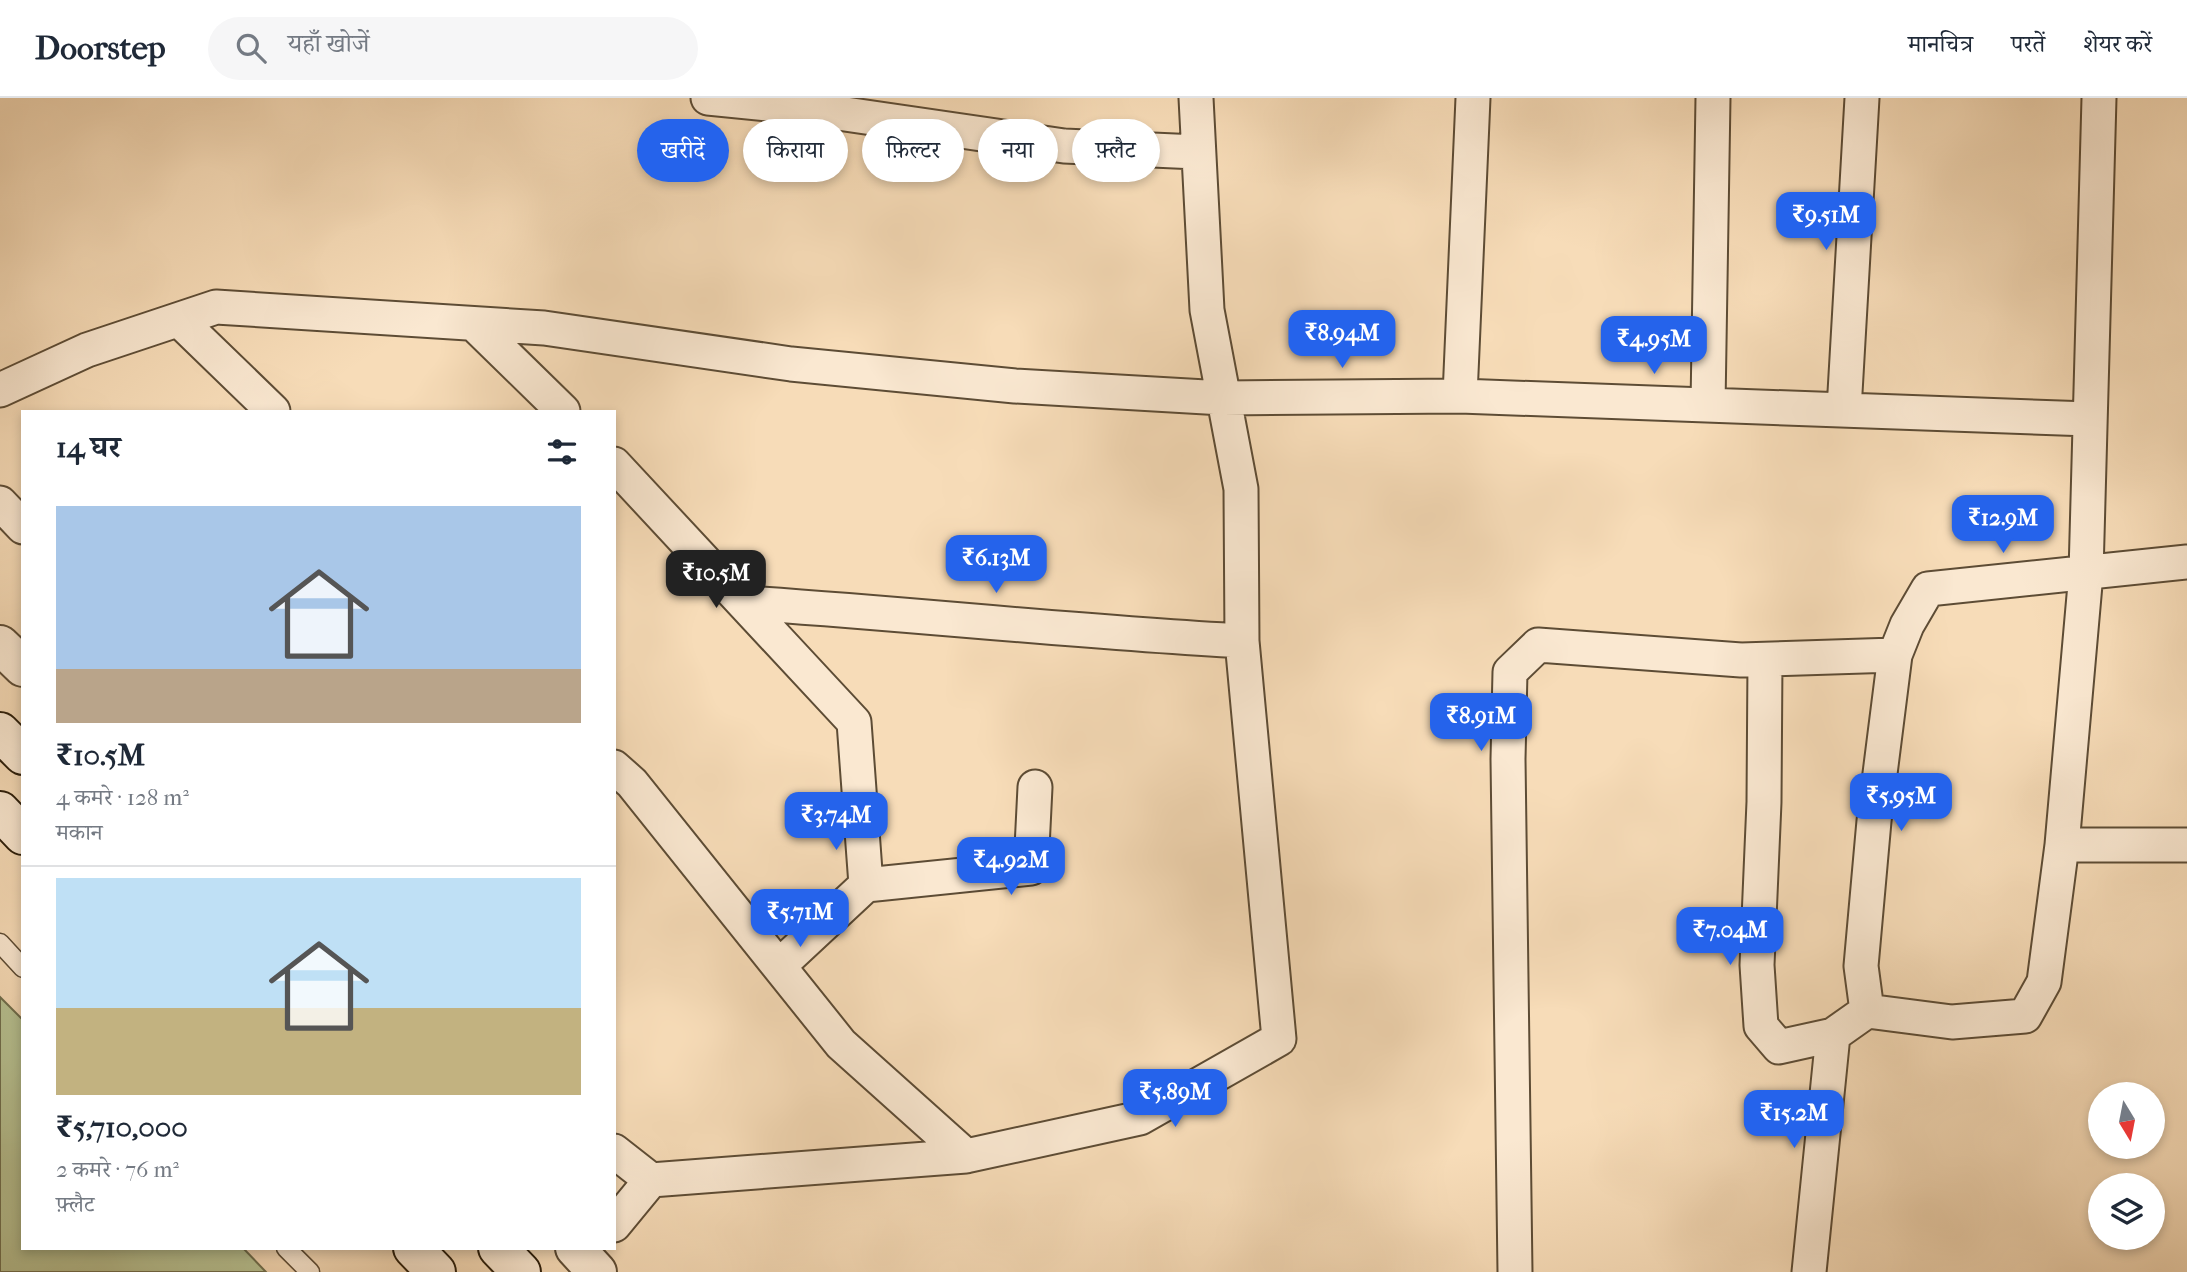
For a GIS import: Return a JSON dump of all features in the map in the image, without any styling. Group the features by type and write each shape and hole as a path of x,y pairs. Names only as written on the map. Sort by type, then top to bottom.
{"main road":[{"path":"0,645 21,665"},
{"path":"0,732 21,753"},
{"path":"0,811 21,833"},
{"path":"415,1250 436,1272"},
{"path":"500,1250 521,1272"}],"street":[{"path":"708,98 797,107 1064,146 1196,152"},
{"path":"616,1153 652,1180 966,1156 1140,1118 1279,1039 1242,641 1241,489 1207,310 1196,152 1196,98"},
{"path":"1460,396 1473,98"},
{"path":"1708,405 1713,98"},
{"path":"1844,410 1862,98"},
{"path":"1765,660 1764,802 1757,965 1761,1026 1780,1047 1833,1035 1867,1011 1952,1022 2025,1016 2044,982 2062,845 2085,573 2099,98"},
{"path":"0,390 88,350 216,307 544,328 791,364 1015,386 1223,398 1460,396 2089,419"},
{"path":"179,320 272,410"},
{"path":"474,324 561,410"},
{"path":"616,466 854,722 866,886"},
{"path":"0,503 21,525"},
{"path":"1867,1011 1861,966 1874,821 1895,655 1907,625 1928,589 2187,562"},
{"path":"746,603 919,615 1093,633 1242,641"},
{"path":"1515,1272 1508,759 1510,672 1538,645 1765,660 1895,655"},
{"path":"616,769 632,783 841,1044 966,1156"},
{"path":"779,966 866,886 1031,868 1035,787"},
{"path":"2062,845 2187,845"},
{"path":"1809,1272 1833,1035"},
{"path":"616,1223 652,1180"}],"lane":[{"path":"0,943 21,966"},
{"path":"288,1250 310,1272"}],"green space":[{"path":"0,997 21,1018 21,1250 245,1250 266,1272 0,1272"}]}
